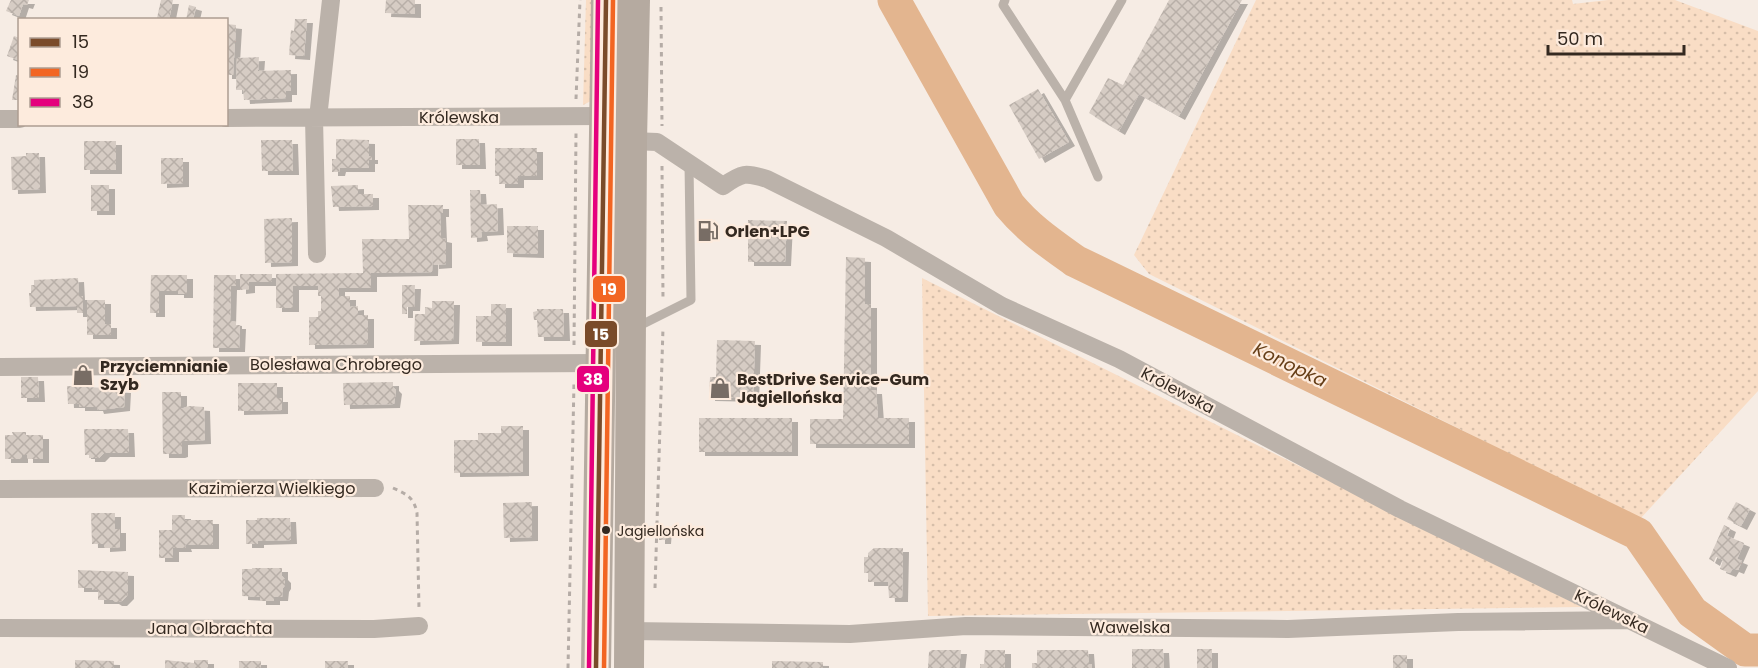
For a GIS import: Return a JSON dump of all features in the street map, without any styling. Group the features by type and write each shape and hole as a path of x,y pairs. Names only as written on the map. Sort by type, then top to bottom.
{"main road":[{"path":"596,668 587,358 604,116 606,0"},
{"path":"629,668 634,0"}],"street":[{"path":"317,254 316,118 331,0"},
{"name":"Królewska","path":"228,118 604,116"},
{"path":"0,119 18,119"},
{"name":"Królewska","path":"632,141 657,142 723,186 740,174 767,178 886,238 1002,306 1119,359 1400,509 1728,668"},
{"name":"Bolesława Chrobrego","path":"0,367 587,358"},
{"name":"Kazimierza Wielkiego","path":"0,489 375,488"},
{"name":"Wawelska","path":"628,631 850,634 966,626 1288,629 1458,622 1632,620"},
{"name":"Jana Olbrachta","path":"0,628 374,629 419,626"}],"lane":[{"path":"1005,0 1003,5 1065,100 1098,177"},
{"path":"1065,100 1122,0"},
{"path":"632,329 691,300 689,163"}],"path":[{"path":"576,108 580,0"},
{"path":"576,124 587,358"},
{"path":"568,668 574,381"},
{"name":"Kazimierza Wielkiego","path":"375,488 393,488 408,494 415,503 419,626"}],"shaded area":[{"path":"586,0 596,0 593,100 583,105"},
{"path":"1256,0 1572,0 1573,4 1608,0 1675,0 1758,31 1758,391 1640,519 1149,274 1134,255"},
{"path":"922,278 1582,607 928,616"}],"building":[{"path":"11,0 29,0 27,5 23,4 19,16 6,11"},
{"path":"161,0 173,0 169,18 157,18"},
{"path":"386,0 415,0 415,14 385,13"},
{"path":"1169,0 1242,0 1179,116 1139,94 1119,131 1089,113 1108,78 1123,85"},
{"path":"189,5 196,7 193,18 186,18"},
{"path":"295,19 307,19 304,56 289,55 291,30 294,31"},
{"path":"228,24 236,25 233,75 228,75"},
{"path":"14,36 18,37 18,60 7,56"},
{"path":"259,57 258,71 291,70 291,91 286,91 286,98 244,100 243,90 236,90 237,58"},
{"path":"16,75 18,75 18,100 12,100"},
{"path":"1038,89 1069,142 1039,159 1009,105"},
{"path":"336,139 369,140 369,156 372,156 372,160 369,160 369,168 340,168 339,172 332,172 332,159 336,159"},
{"path":"456,139 479,139 480,165 456,165"},
{"path":"261,140 292,140 293,171 262,171"},
{"path":"84,141 116,141 116,170 84,170"},
{"path":"495,148 537,148 537,176 518,176 518,184 499,184 499,176 495,176"},
{"path":"26,153 39,153 40,189 12,190 11,157 26,156"},
{"path":"161,158 183,158 183,183 161,184"},
{"path":"91,185 109,185 109,211 91,211"},
{"path":"358,185 358,194 373,194 373,206 333,207 331,186"},
{"path":"470,190 480,190 481,205 497,204 498,231 481,232 482,237 471,238"},
{"path":"408,205 443,205 443,213 440,213 441,238 446,239 446,264 433,265 433,239 432,272 371,273 371,288 339,288 339,296 350,296 350,307 358,306 358,315 368,315 368,344 309,345 309,317 318,317 318,311 321,311 318,286 293,286 293,308 276,308 276,274 363,273 362,239 409,239"},
{"path":"292,218 292,262 265,263 264,219"},
{"path":"748,220 787,221 785,262 748,262"},
{"path":"507,226 538,226 538,254 507,253"},
{"path":"846,257 865,258 865,304 871,304 871,390 876,390 878,418 909,418 909,444 810,444 810,419 843,419"},
{"path":"240,274 272,274 272,282 249,282 249,289 240,290"},
{"path":"151,275 187,275 187,294 178,294 178,291 159,291 159,313 150,313"},
{"path":"214,275 236,275 236,286 231,286 230,321 240,325 239,348 213,348"},
{"path":"78,278 79,296 83,296 83,313 77,313 77,306 30,307 29,293 31,293 34,280"},
{"path":"402,285 415,285 414,307 407,307 407,314 402,314"},
{"path":"87,300 105,300 105,324 111,324 111,335 87,335"},
{"path":"432,301 454,301 453,340 414,341 415,314 425,314 425,307 432,308"},
{"path":"491,304 506,304 506,342 476,342 476,316 491,316"},
{"path":"537,309 563,309 564,337 538,337 537,320 534,320 533,312"},
{"path":"717,340 755,341 753,398 709,397 710,377 716,377"},
{"path":"21,377 38,377 39,398 21,398"},
{"path":"393,382 396,390 394,404 344,405 343,383"},
{"path":"238,383 277,383 277,398 282,398 282,410 238,411"},
{"path":"67,386 125,389 124,407 98,410 97,407 79,407 79,404 68,404"},
{"path":"162,392 181,392 181,409 189,406 204,407 205,440 182,441 182,453 163,454"},
{"path":"699,418 792,418 792,452 699,452"},
{"path":"501,426 523,426 523,472 454,473 454,440 478,440 478,433 501,433"},
{"path":"84,429 128,429 129,453 104,453 99,458 89,458 89,455 85,455"},
{"path":"12,432 43,435 43,459 27,459 27,455 22,455 22,459 5,459 5,435 13,435"},
{"path":"532,502 532,537 504,538 503,503"},
{"path":"1736,502 1750,509 1741,526 1727,519"},
{"path":"91,513 115,513 115,529 120,529 120,547 104,548 104,544 92,544"},
{"path":"172,515 185,515 185,520 213,520 213,545 185,545 186,548 173,548 173,558 159,558 159,530 172,530"},
{"path":"257,518 290,518 291,540 258,541 258,544 246,544 246,520 257,520"},
{"path":"1724,525 1730,528 1727,536 1744,543 1737,559 1742,561 1738,570 1733,568 1730,573 1720,569 1723,560 1716,557 1714,562 1709,559"},
{"path":"659,527 666,527 665,540 659,540"},
{"path":"874,548 903,548 902,598 889,598 888,582 868,582 868,573 864,573 864,557 868,557 868,553"},
{"path":"282,568 285,585 282,597 274,597 274,601 260,601 260,597 242,596 242,569"},
{"path":"78,570 128,572 128,595 121,602 98,600 98,590 78,588"},
{"path":"1132,649 1163,649 1164,668 1132,668"},
{"path":"1197,649 1212,649 1212,668 1197,668"},
{"path":"932,650 961,650 959,668 928,668 929,652"},
{"path":"985,650 1005,650 1005,668 980,668 980,664 984,664"},
{"path":"1037,650 1088,650 1089,664 1092,664 1092,668 1032,668 1032,663 1037,663"},
{"path":"1393,655 1407,655 1407,668 1393,668"},
{"path":"75,660 114,661 114,668 75,668"},
{"path":"165,660 194,663 194,660 208,660 208,668 165,668"},
{"path":"239,661 261,661 261,668 239,668"},
{"path":"325,661 348,661 348,668 325,668"},
{"path":"772,661 823,662 823,668 772,668"}],"waterway":[{"name":"Konopka","path":"894,0 1009,205 1048,242 1075,261 1638,534 1692,612 1745,650 1758,650"}],"transit line":[{"name":"38","path":"589,668 598,0"},
{"name":"15","path":"596,668 606,0"},
{"name":"19","path":"604,668 613,0"}],"place":[{"name":"Orlen+LPG","path":"708,231"},
{"name":"Przyciemnianie Szyb","path":"83,375"},
{"name":"BestDrive Service-Gum Jagiellońska","path":"720,388"},
{"name":"Jagiellońska","path":"606,530"}]}
